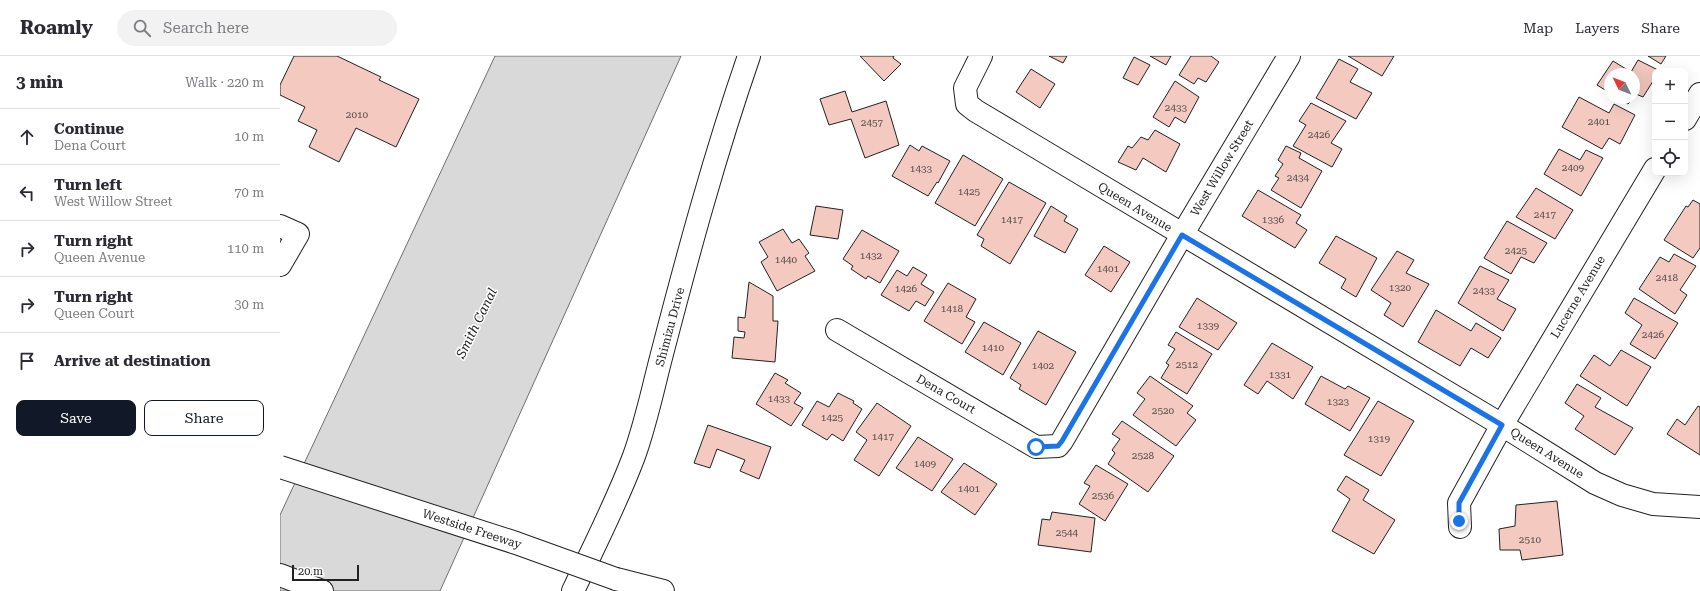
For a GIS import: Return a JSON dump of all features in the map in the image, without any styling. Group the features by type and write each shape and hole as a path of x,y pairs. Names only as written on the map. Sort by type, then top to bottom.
{"main road":[{"name":"Shimizu Drive","path":"573,591 620,491 634,455 649,406 695,232 732,105 749,56"},
{"name":"Queen Avenue","path":"981,56 965,88 967,104 976,111 1595,482 1622,495 1653,504 1700,507"},
{"name":"West Willow Street","path":"1058,446 1289,56"},
{"path":"1688,114 1700,94"},
{"name":"Lucerne Avenue","path":"1460,527 1459,503 1502,425 1652,174"},
{"path":"280,226 298,234 280,265"},
{"name":"Dena Court","path":"837,330 1036,447 1058,446"},
{"name":"Westside Freeway","path":"280,467 516,542 616,580 663,591"},
{"path":"280,575 322,591"}],"water":[{"name":"Smith Canal","path":"495,56 681,56 440,591 280,591 280,515"}],"building":[{"path":"294,56 337,56 381,77 379,80 419,99 396,147 356,128 339,162 309,147 317,130 298,121 305,107 280,95 280,85"},
{"path":"860,56 894,56 893,58 901,64 884,81"},
{"path":"1049,56 1067,56 1063,63"},
{"path":"1150,56 1171,56 1166,65"},
{"path":"1191,56 1211,56 1219,62 1206,82 1198,78 1194,84 1179,75"},
{"path":"1348,56 1394,56 1382,76"},
{"path":"1648,56 1666,56 1661,64"},
{"path":"1134,57 1150,65 1138,85 1123,78"},
{"path":"1339,59 1358,69 1350,82 1372,93 1356,119 1316,98"},
{"path":"1638,60 1654,68 1652,68 1652,83 1643,97 1640,96 1640,68 1633,68"},
{"path":"1613,61 1624,68 1608,68"},
{"path":"1031,69 1055,84 1040,108 1016,92"},
{"path":"1604,74 1604,89 1597,85"},
{"path":"1175,81 1199,97 1185,123 1175,117 1169,127 1153,117"},
{"path":"845,91 852,112 886,101 899,145 865,158 851,119 829,125 820,99"},
{"path":"1579,97 1609,113 1614,104 1635,115 1620,144 1609,138 1602,149 1562,127"},
{"path":"1311,103 1346,121 1331,143 1342,149 1332,167 1293,146 1306,125 1299,121"},
{"path":"1155,130 1180,144 1166,172 1143,158 1136,170 1118,162 1128,146 1132,148 1141,137 1148,140"},
{"path":"910,145 919,151 922,146 950,161 938,183 937,182 928,196 892,176"},
{"path":"1286,146 1301,153 1299,158 1322,171 1301,208 1271,190 1279,178 1275,176 1283,164 1278,160"},
{"path":"1559,149 1580,160 1586,150 1603,158 1581,196 1544,174"},
{"path":"963,155 1003,179 975,226 935,203"},
{"path":"1009,182 1046,203 1010,264 981,246 984,239 977,235"},
{"path":"1536,188 1573,210 1555,239 1516,217"},
{"path":"1258,190 1301,215 1296,223 1307,230 1295,248 1242,216"},
{"path":"1693,200 1700,204 1700,248 1693,258 1664,240 1686,206 1688,207"},
{"path":"816,206 843,210 838,239 810,235"},
{"path":"1051,206 1067,216 1064,221 1078,229 1065,253 1034,236"},
{"path":"1507,221 1547,243 1534,263 1521,257 1511,274 1484,258"},
{"path":"783,229 792,243 799,239 809,253 805,256 815,271 777,291 761,262 768,257 759,242"},
{"path":"862,230 899,251 880,283 868,276 866,279 851,269 853,266 843,259"},
{"path":"1336,236 1377,258 1356,297 1341,288 1346,279 1319,263"},
{"path":"1104,246 1130,262 1111,292 1085,275"},
{"path":"1397,251 1414,260 1406,273 1429,284 1403,327 1384,315 1391,303 1371,290"},
{"path":"1674,254 1696,266 1680,290 1687,295 1675,314 1639,289 1660,257 1669,262"},
{"path":"1480,266 1509,280 1497,299 1516,309 1503,331 1458,303"},
{"path":"913,267 927,275 921,284 934,292 925,306 916,301 909,311 881,295 897,270 907,276"},
{"path":"749,282 773,296 773,321 778,321 775,362 732,358 734,337 744,338 745,332 738,331 738,317 745,318"},
{"path":"948,283 976,299 966,317 975,322 962,344 924,321"},
{"path":"1197,298 1237,323 1218,350 1179,327"},
{"path":"1634,298 1678,323 1655,359 1630,344 1642,325 1625,313"},
{"path":"1436,310 1471,331 1476,323 1501,338 1488,358 1471,348 1460,366 1418,342"},
{"path":"984,322 1021,343 1003,375 965,352"},
{"path":"1038,331 1076,352 1046,405 1019,389 1021,385 1010,378"},
{"path":"1176,332 1212,354 1187,394 1161,378 1169,365 1166,363 1175,349 1168,345"},
{"path":"1272,343 1313,367 1293,399 1267,381 1258,394 1244,385"},
{"path":"1621,350 1651,367 1627,406 1580,376 1594,355 1610,366"},
{"path":"775,373 788,380 785,383 801,393 794,403 803,408 791,426 756,404"},
{"path":"1150,376 1193,406 1187,413 1196,420 1176,446 1133,415 1145,399 1137,393"},
{"path":"1321,376 1345,389 1348,386 1370,398 1350,431 1305,404"},
{"path":"1577,384 1601,398 1595,407 1633,428 1615,455 1575,429 1584,416 1565,403"},
{"path":"838,393 854,401 853,403 862,409 843,441 832,434 827,440 802,425 817,401 829,407"},
{"path":"1378,401 1414,421 1381,476 1344,455"},
{"path":"877,403 911,426 879,476 854,460 867,440 856,432"},
{"path":"1698,406 1700,407 1700,455 1667,434 1677,419 1685,425"},
{"path":"1122,421 1174,456 1148,492 1108,464 1115,453 1112,450 1120,439 1112,434"},
{"path":"708,425 771,447 759,479 740,471 745,460 717,449 710,468 694,463"},
{"path":"918,437 953,459 932,491 896,468"},
{"path":"964,463 997,484 975,515 941,492"},
{"path":"1096,465 1128,484 1105,521 1079,504 1090,486 1084,483"},
{"path":"1346,476 1369,490 1363,500 1395,520 1374,554 1332,531 1350,499 1337,490"},
{"path":"1557,501 1563,555 1522,560 1520,550 1500,550 1499,529 1515,526 1516,505"},
{"path":"1052,512 1095,518 1091,552 1038,545 1042,519 1050,520"}],"route":[{"path":"1036,447 1058,446 1062,441 1182,235 1502,425 1459,503 1459,521"}]}
